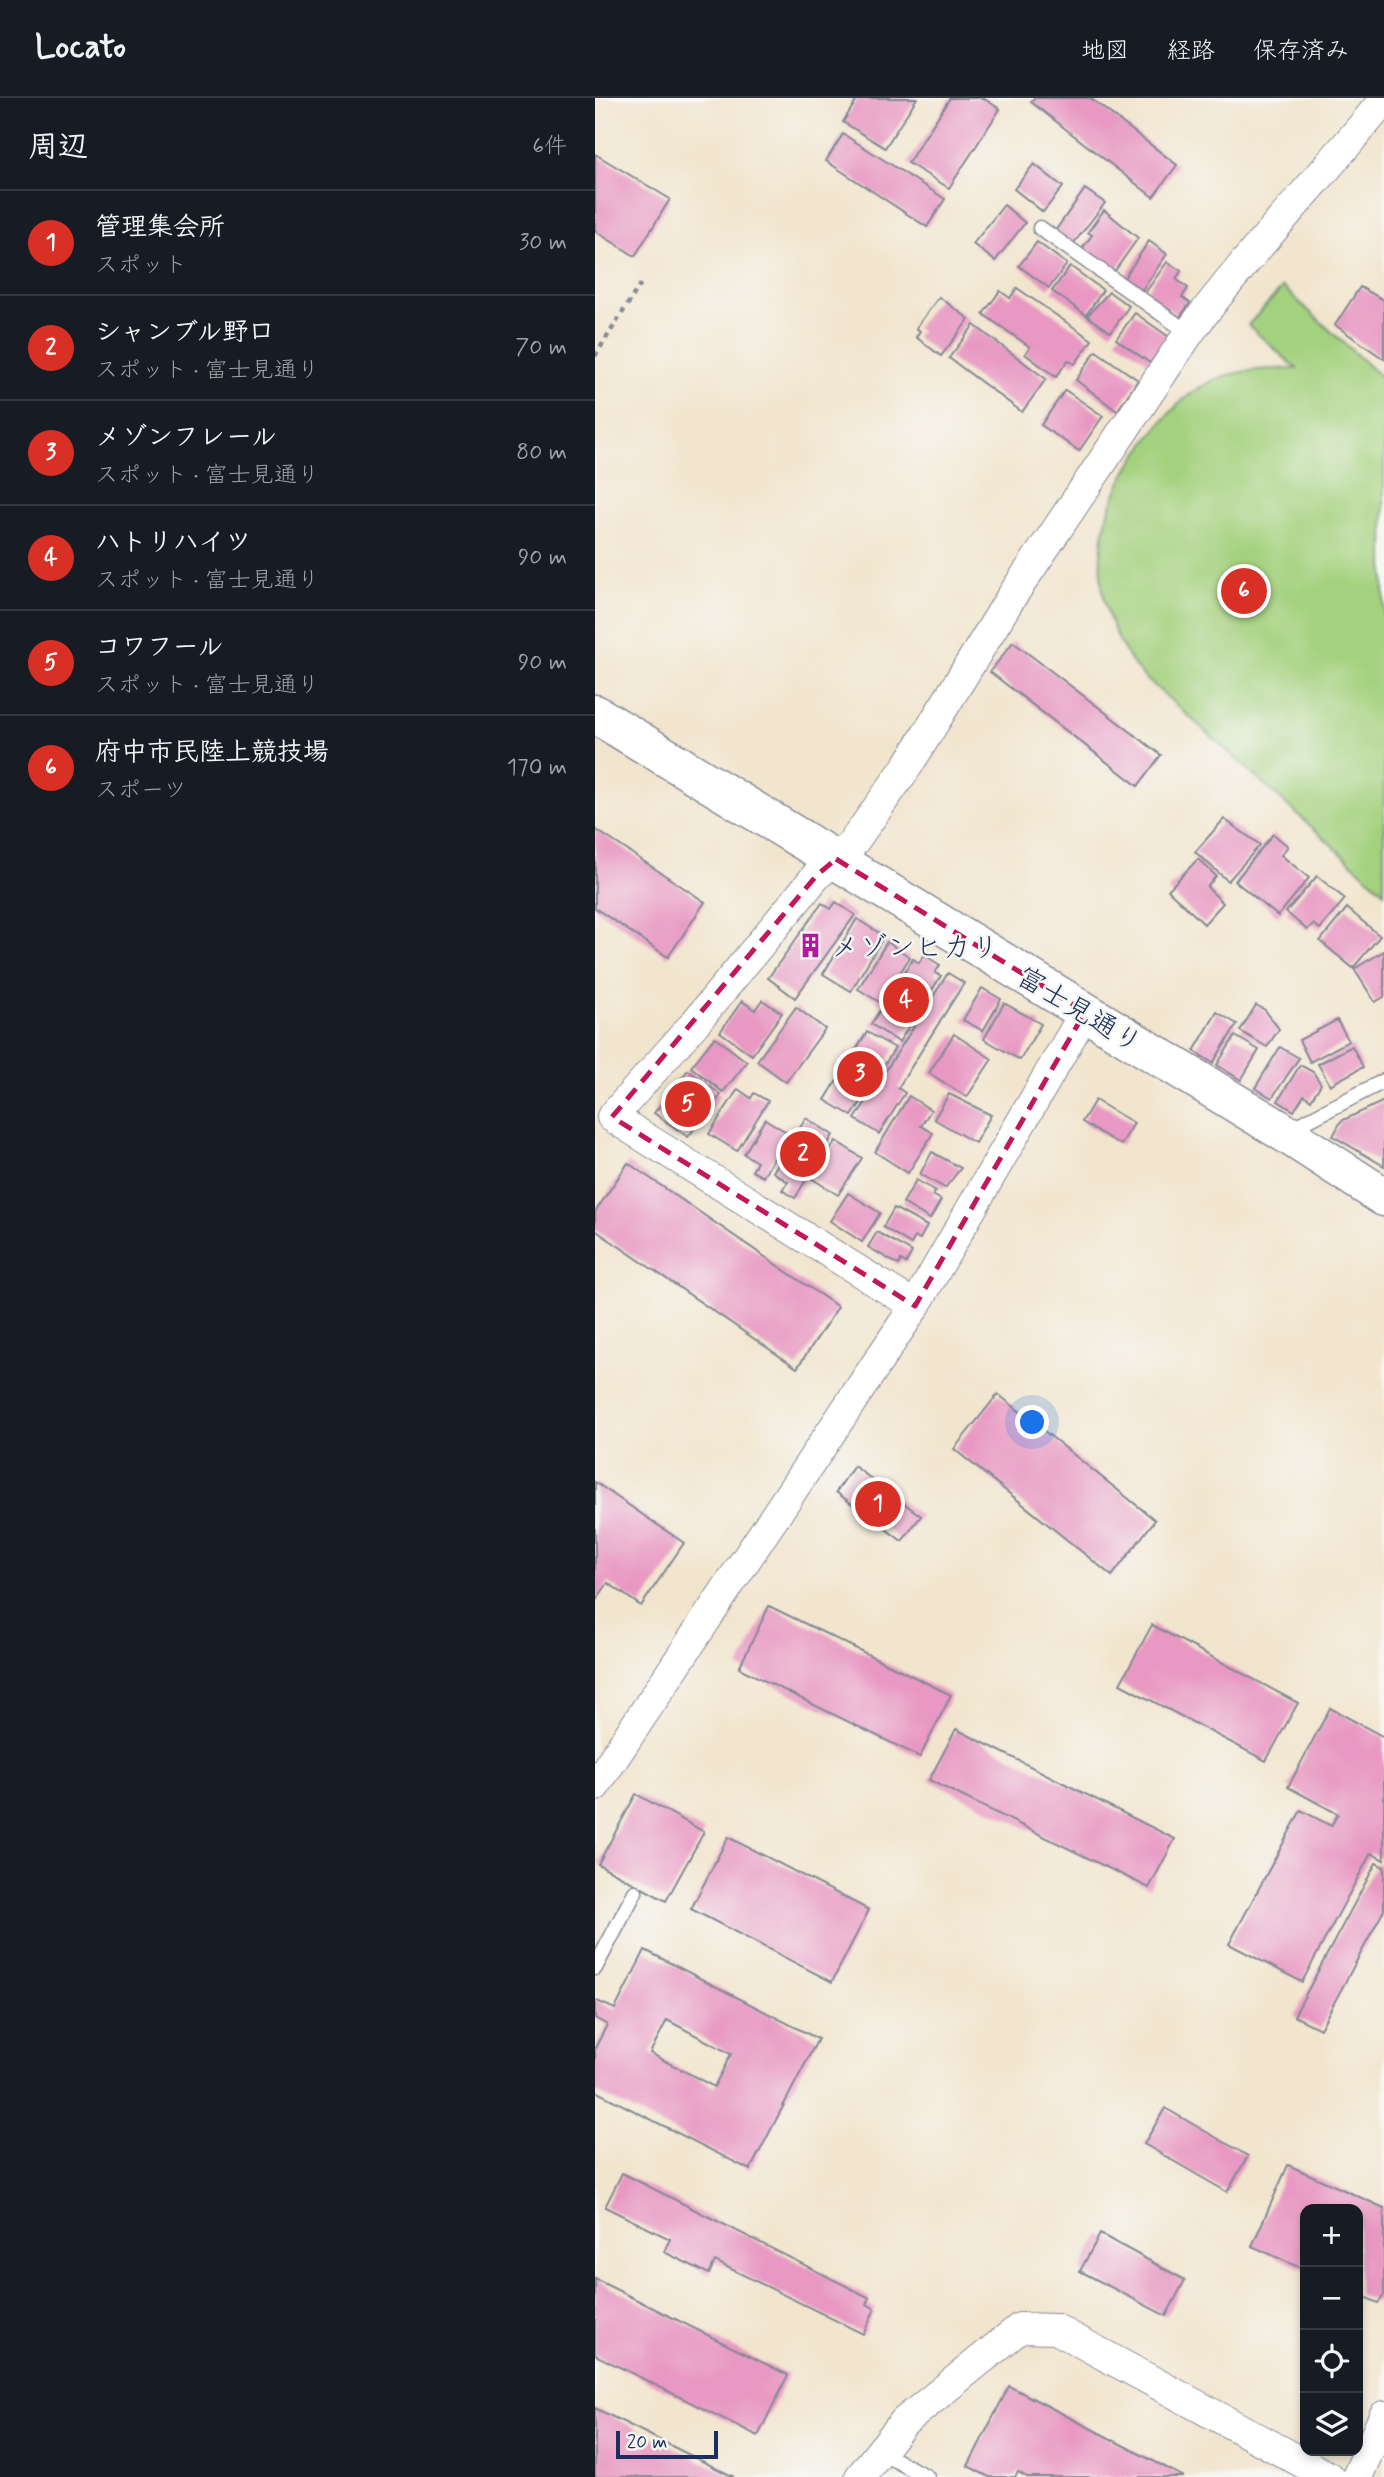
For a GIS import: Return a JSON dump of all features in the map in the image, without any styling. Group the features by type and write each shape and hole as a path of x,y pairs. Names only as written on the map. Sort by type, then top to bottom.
{"street":[{"path":"915,1306 613,1117 695,1023 817,875 852,844 908,765 1010,599 1189,333 1221,290 1322,176 1384,100"},
{"name":"富士見通り","path":"595,714 1285,1133 1384,1197"},
{"path":"595,1786 915,1306 1085,1012"},
{"path":"860,2477 904,2422 1020,2328 1056,2329 1329,2477"},
{"path":"1357,2477 1384,2416"}],"lane":[{"path":"1040,228 1189,333"},
{"path":"1285,1133 1384,1081"},
{"path":"597,1959 635,1892"},
{"path":"880,2452 927,2477"}],"path":[{"path":"595,356 643,280"}],"highlighted area":[{"path":"836,859 1085,1012 915,1306 612,1117 817,875"}],"green space":[{"path":"1283,287 1384,380 1384,892 1139,672 1120,641 1108,614 1102,586 1104,529 1112,502 1125,474 1142,448 1175,408 1207,383 1225,376 1246,371 1297,369 1248,325"}],"building":[{"path":"858,98 917,98 885,148 843,122"},
{"path":"950,98 983,98 1000,109 949,188 908,163"},
{"path":"1035,98 1090,98 1177,165 1153,197 1031,102"},
{"path":"843,134 945,199 927,227 826,161"},
{"path":"595,154 670,199 635,256 595,231"},
{"path":"1034,164 1063,187 1043,212 1014,189"},
{"path":"1085,189 1105,203 1073,244 1055,231"},
{"path":"1004,205 1025,223 995,261 973,244"},
{"path":"1104,210 1138,238 1114,272 1082,249 1092,235 1088,232"},
{"path":"1149,241 1167,254 1142,290 1124,278"},
{"path":"1037,242 1067,264 1049,288 1019,266"},
{"path":"1167,262 1181,271 1176,279 1188,288 1182,297 1190,303 1180,317 1145,293"},
{"path":"1070,266 1103,290 1086,315 1052,291"},
{"path":"1360,287 1384,300 1384,359 1335,325"},
{"path":"1017,288 1092,340 1075,364 1068,360 1056,377 1025,354 1030,347 983,314 1000,291 1010,298"},
{"path":"1109,292 1129,306 1111,332 1087,316"},
{"path":"939,297 969,319 941,356 916,337 920,331 916,328"},
{"path":"1135,313 1169,337 1150,363 1116,339"},
{"path":"974,325 1046,379 1022,412 949,358"},
{"path":"1096,351 1138,380 1117,411 1076,380"},
{"path":"1065,390 1103,416 1079,451 1041,425"},
{"path":"1013,642 1161,755 1138,786 990,672"},
{"path":"1224,819 1260,845 1228,881 1195,852"},
{"path":"595,829 705,902 668,957 595,908"},
{"path":"1273,834 1288,846 1281,855 1309,878 1278,916 1235,881"},
{"path":"1198,859 1216,876 1207,887 1223,903 1204,924 1168,890"},
{"path":"1317,876 1345,899 1320,929 1313,924 1307,930 1286,912"},
{"name":"メゾンヒカリ","path":"836,902 855,915 795,998 768,978 822,903 831,909"},
{"path":"1347,908 1380,936 1353,968 1320,941"},
{"path":"857,919 884,936 851,991 823,974"},
{"path":"887,942 910,957 881,1003 858,989"},
{"path":"1384,951 1384,997 1375,1002 1354,969"},
{"path":"924,955 940,965 935,973 941,976 899,1042 871,1024 913,959 919,963"},
{"path":"948,973 964,983 898,1088 905,1093 879,1134 855,1119"},
{"path":"982,988 1001,999 983,1031 963,1020"},
{"path":"762,1000 782,1013 752,1055 720,1032 742,1001 755,1010"},
{"path":"1004,1003 1041,1024 1020,1060 984,1039"},
{"path":"1256,1005 1265,1010 1279,1029 1267,1047 1240,1031"},
{"path":"796,1007 825,1029 786,1082 757,1061"},
{"path":"1217,1012 1237,1024 1213,1063 1194,1051"},
{"path":"1337,1020 1349,1041 1310,1062 1299,1040"},
{"path":"867,1032 895,1048 852,1116 825,1100"},
{"path":"954,1034 992,1059 967,1097 929,1073"},
{"path":"1235,1036 1259,1050 1241,1080 1217,1065"},
{"path":"715,1037 747,1062 723,1092 691,1067"},
{"path":"1352,1046 1363,1067 1330,1085 1318,1064"},
{"path":"1280,1047 1299,1058 1272,1098 1255,1088"},
{"path":"1300,1065 1313,1072 1321,1084 1311,1100 1304,1095 1294,1111 1278,1101"},
{"path":"688,1070 721,1095 688,1137 654,1113"},
{"path":"738,1089 751,1098 754,1093 768,1101 737,1151 709,1134"},
{"path":"949,1094 991,1115 975,1143 934,1119"},
{"path":"909,1096 931,1110 921,1126 933,1133 908,1173 875,1152"},
{"path":"1095,1100 1134,1123 1121,1145 1082,1122"},
{"path":"1384,1101 1384,1166 1333,1136 1341,1121"},
{"path":"806,1118 833,1135 795,1198 782,1190 788,1182 773,1172"},
{"path":"765,1119 788,1133 763,1177 752,1171 757,1162 744,1154"},
{"path":"836,1141 862,1158 838,1195 811,1178"},
{"path":"932,1152 961,1168 945,1188 920,1174"},
{"path":"628,1163 838,1307 797,1368 595,1230 595,1212"},
{"path":"916,1180 936,1191 933,1195 941,1200 930,1219 903,1203"},
{"path":"848,1193 880,1213 862,1242 830,1221"},
{"path":"894,1208 927,1226 920,1239 915,1237 911,1244 883,1227"},
{"path":"877,1232 912,1252 906,1263 901,1260 899,1265 868,1247"},
{"path":"998,1394 1155,1520 1112,1576 954,1449"},
{"path":"854,1466 921,1516 902,1541 836,1492"},
{"path":"595,1482 684,1543 641,1606 608,1583 595,1602"},
{"path":"769,1606 951,1695 920,1757 739,1668"},
{"path":"1152,1625 1298,1703 1266,1761 1120,1684"},
{"path":"1330,1708 1384,1737 1384,1860 1371,1853 1302,1982 1229,1944 1301,1810 1331,1826 1338,1814 1288,1787"},
{"path":"956,1729 1175,1839 1149,1888 929,1780"},
{"path":"636,1794 704,1832 666,1901 598,1864"},
{"path":"728,1837 869,1910 832,1982 691,1909"},
{"path":"1376,1863 1384,1867 1384,1910 1320,2029 1294,2016"},
{"path":"645,1950 818,2039 750,2170 595,2091 595,2048 607,2025 595,2018 595,2000 615,2009","holes":["667,2020 731,2054 714,2087 650,2053"]},
{"path":"1165,2108 1248,2156 1227,2192 1144,2144"},
{"path":"1288,2165 1384,2208 1384,2295 1378,2303 1363,2296 1363,2204 1300,2204 1300,2268 1252,2246"},
{"path":"622,2173 870,2298 867,2304 875,2309 863,2334 715,2261 709,2274 664,2252 670,2239 605,2207"},
{"path":"1100,2234 1185,2280 1166,2316 1080,2271"},
{"path":"595,2279 788,2375 758,2436 595,2355"},
{"path":"1009,2386 1184,2477 1027,2477 1018,2472 1015,2477 989,2477 968,2466"},
{"path":"595,2408 734,2477 595,2477"}],"place":[{"name":"府中市民陸上競技場","path":"1244,591"},
{"name":"メゾンヒカリ","path":"811,946"},
{"name":"ハトリハイツ","path":"906,1000"},
{"name":"メゾンフレール","path":"860,1074"},
{"name":"コワフール","path":"688,1104"},
{"name":"シャンブル野口","path":"803,1154"},
{"name":"管理集会所","path":"878,1504"}]}
